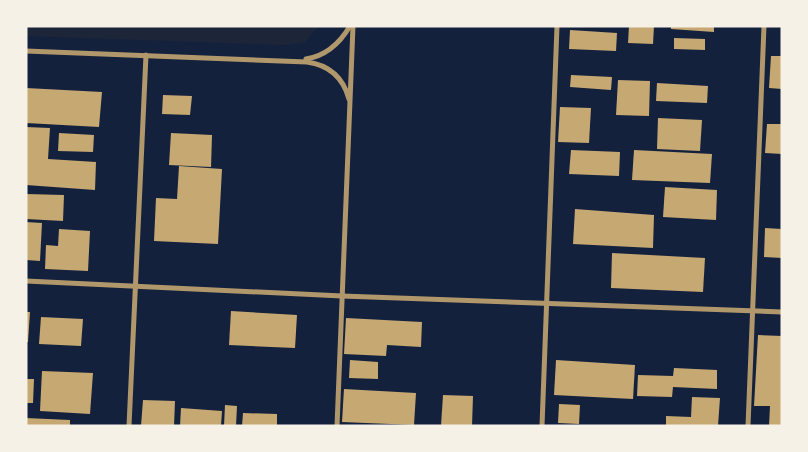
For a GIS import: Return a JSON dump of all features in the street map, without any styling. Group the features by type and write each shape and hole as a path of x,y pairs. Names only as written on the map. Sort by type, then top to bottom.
{"street":[{"path":"286,61 313,58 326,52 335,45 351,26"},
{"path":"337,426 350,110 351,26"},
{"path":"542,426 557,26"},
{"path":"748,426 764,26"},
{"path":"26,51 317,63 331,70 347,90 350,110"},
{"path":"129,426 146,56"},
{"path":"26,281 342,296 782,312"}],"shaded area":[{"path":"26,26 319,26 305,42 288,45 26,36"}],"building":[{"path":"629,26 654,26 653,44 628,43"},
{"path":"671,26 714,26 714,32 671,29"},
{"path":"570,30 617,33 616,51 569,49"},
{"path":"674,38 705,39 705,50 674,49"},
{"path":"771,56 782,56 782,89 769,88"},
{"path":"571,75 612,77 611,90 570,87"},
{"path":"618,80 650,81 649,116 616,115"},
{"path":"657,83 708,86 707,103 656,101"},
{"path":"26,88 102,92 99,127 26,123"},
{"path":"163,95 192,96 190,115 162,114"},
{"path":"560,107 591,108 589,143 558,142"},
{"path":"658,118 702,120 700,151 657,149"},
{"path":"767,124 782,124 782,154 765,153"},
{"path":"26,127 50,128 48,159 96,162 95,190 26,185"},
{"path":"59,133 94,135 93,152 58,151"},
{"path":"171,133 212,135 211,167 169,165"},
{"path":"571,150 620,152 619,176 569,174"},
{"path":"634,150 712,154 710,183 632,180"},
{"path":"179,166 222,169 218,244 154,241 156,198 177,199"},
{"path":"665,187 717,190 716,220 663,217"},
{"path":"26,194 64,195 63,221 26,219"},
{"path":"575,209 654,215 653,248 573,244"},
{"path":"26,222 42,223 40,261 26,260"},
{"path":"765,228 782,229 782,258 764,257"},
{"path":"59,229 90,231 88,271 45,269 46,245 58,246"},
{"path":"612,253 705,258 703,292 611,288"},
{"path":"231,311 297,315 295,348 229,345"},
{"path":"26,312 30,312 28,342 26,342"},
{"path":"41,317 83,319 81,346 39,344"},
{"path":"346,318 422,322 421,347 387,345 386,356 344,354"},
{"path":"758,335 782,336 782,426 769,426 770,406 754,406"},
{"path":"350,360 378,362 378,379 349,378"},
{"path":"556,360 635,365 633,399 554,395"},
{"path":"674,368 717,370 717,389 673,387 672,397 637,396 638,375 673,376"},
{"path":"42,371 93,373 90,414 40,411"},
{"path":"26,379 34,379 33,403 26,403"},
{"path":"344,389 416,393 414,425 342,422"},
{"path":"443,395 473,396 472,426 441,426"},
{"path":"692,397 720,398 718,426 666,426 666,416 691,417"},
{"path":"143,400 175,401 174,426 141,426"},
{"path":"559,404 580,405 579,424 558,423"},
{"path":"225,405 237,406 236,426 224,426"},
{"path":"181,408 222,411 221,426 180,426"},
{"path":"243,413 277,414 277,426 242,426"},
{"path":"26,418 70,420 70,426 26,426"}]}
